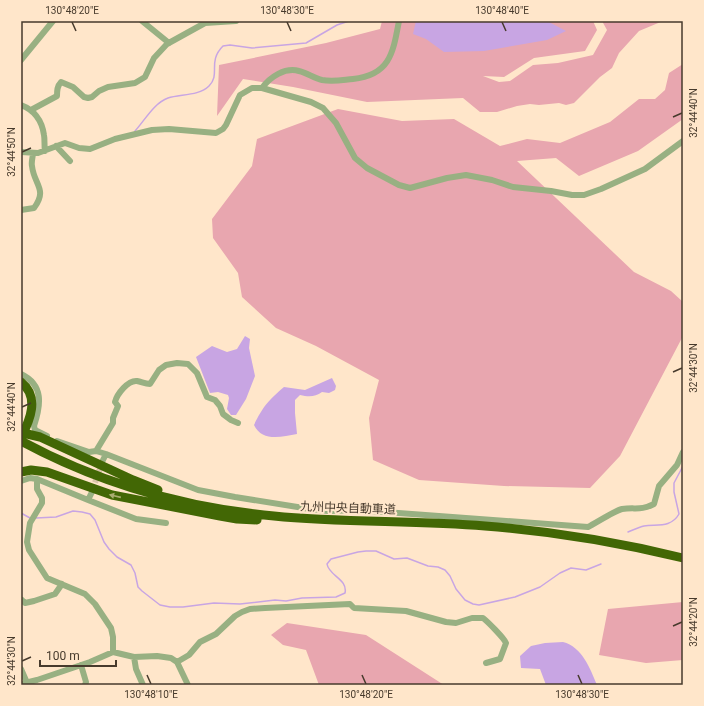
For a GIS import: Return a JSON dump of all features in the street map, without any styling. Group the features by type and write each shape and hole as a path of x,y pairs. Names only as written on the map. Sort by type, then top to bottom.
{"highway":[{"path":"21,382 30,393 32,402 32,412 22,438"},
{"name":"九州中央自動車道","path":"22,438 40,437 133,480 178,496 241,509 342,520 455,524 535,530 588,538 683,558"},
{"name":"九州中央自動車道","path":"21,447 71,470 151,499 215,512 278,521 484,530 528,534 587,542 683,563"},
{"path":"21,472 31,470 47,472 112,496 237,519 278,521"}],"street":[{"path":"21,60 53,21"},
{"path":"142,21 169,43"},
{"path":"30,110 57,96 59,84 61,82 73,87 84,97 88,98 108,87 135,83 145,77 149,67 159,51 169,43 205,23 236,21"},
{"path":"262,88 280,72 286,71 300,71 320,79 336,81 360,78 377,73 383,69 388,61 394,46 399,21"},
{"path":"21,152 38,153 62,144 90,149 115,139 152,130 169,129 216,133 223,129 226,125 240,95 252,88 262,88 311,102 323,108 340,128 355,158 367,168 383,177 399,185 410,188 466,174 513,187 572,195 584,195 645,169 683,141"},
{"path":"21,105 30,110 39,118 42,126 45,151"},
{"path":"56,146 70,161"},
{"path":"21,210 34,208 38,202 41,191 32,166 33,153"},
{"path":"96,451 113,423 113,418 118,406 114,402 122,390 129,383 136,380 150,384 159,370 166,365 177,363 188,364 197,373 207,397 215,400 220,406 223,414 231,420 238,422"},
{"path":"21,374 34,384 40,394 38,415 34,426 35,430 56,440 89,452 96,451 106,454 198,490 310,509 328,511 358,510 588,527 621,510 636,510 646,508 654,504 658,486 677,465 683,452"},
{"path":"102,462 106,454"},
{"path":"21,482 30,478 38,479 136,519 166,523"},
{"path":"38,479 37,489 43,500 42,506 30,523 24,542 47,578 85,594 95,604 111,628 113,637 113,652"},
{"path":"88,500 92,492"},
{"path":"22,600 25,603 55,594 62,584"},
{"path":"177,662 189,655 200,642 216,634 236,616 246,610 350,604 354,608 406,611 446,622 456,623 472,618 483,618 506,643 500,658 486,663"},
{"path":"21,684 28,684 113,652 134,657 166,656 177,662 188,685"},
{"path":"134,657 136,669 142,685"},
{"path":"81,665 86,682 85,685"},
{"path":"21,669 28,684"}],"shaded area":[{"path":"382,21 593,21 597,30 585,51 534,58 504,77 483,76 499,82 510,81 533,65 558,63 593,55 607,30 602,21 663,21 639,31 619,53 612,68 600,77 574,103 566,105 559,103 539,105 530,104 497,112 480,112 463,98 367,102 293,87 243,79 217,116 219,65 326,43 380,29"},
{"path":"416,21 547,21 566,31 547,40 484,51 444,52 426,39 413,34"},
{"path":"683,64 683,119 638,151 579,176 556,158 517,161 634,272 671,291 683,302 683,336 620,456 590,488 504,486 419,480 373,460 369,418 379,380 316,346 276,328 242,297 238,273 213,238 212,219 252,166 257,139 338,109 402,121 454,119 500,146 527,139 560,143 610,122 639,99 655,99 665,90 669,73"},
{"path":"245,336 250,339 249,348 255,376 246,399 236,415 231,415 227,409 229,398 228,395 218,392 210,393 196,357 212,346 227,352 237,349"},
{"path":"332,378 336,386 335,390 329,393 322,392 312,396 300,395 295,400 297,434 272,437 262,434 257,430 254,425 263,408 284,387 305,390"},
{"path":"683,602 683,660 646,663 599,655 608,609"},
{"path":"287,623 366,635 444,685 319,685 306,650 283,645 271,635"},
{"path":"563,642 575,648 580,653 588,665 597,685 546,685 540,669 521,668 520,656 531,646 545,643"}],"waterway":[{"path":"135,131 154,108 163,100 200,92 209,86 214,77 216,57 223,46 230,45 252,48 306,43 337,25 349,21"},
{"path":"628,532 644,526 672,522 676,518 679,514 674,492 674,483 683,466"},
{"path":"36,518 56,517 73,511 90,514 95,520 104,542 109,549 117,557 131,565 135,573 138,587 160,605 170,607 214,603 240,604 275,600 286,601 302,598 336,597 345,593 344,584 331,572 327,564 331,559 366,551 376,551 394,559 407,558 428,566 438,567 445,570 450,576 456,589 465,600 479,605 515,597 540,587 560,573 571,568 586,570 601,564"},
{"path":"21,513 30,518"}],"tunnel":[{"path":"92,491 102,463"}]}
